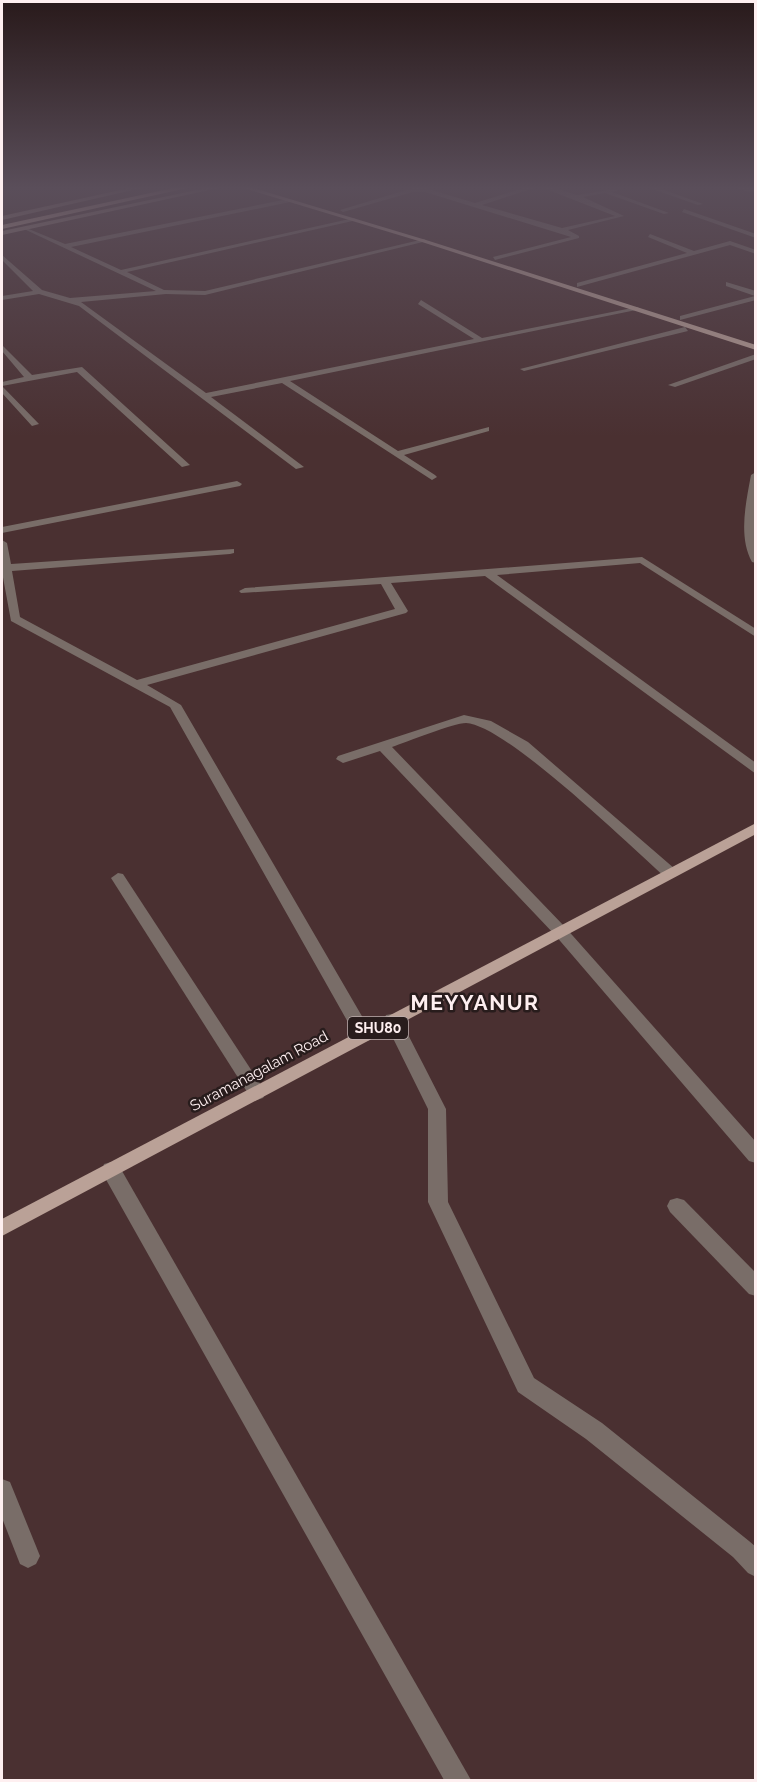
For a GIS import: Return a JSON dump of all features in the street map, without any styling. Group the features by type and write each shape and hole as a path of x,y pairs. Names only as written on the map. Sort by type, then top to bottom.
{"main road":[{"path":"515,270 637,309 726,332 756,348"},
{"path":"533,270 756,341"},
{"path":"637,309 756,354"},
{"name":"Suramanagalam Road","path":"2,1228 756,828"}],"street":[{"path":"17,270 39,292"},
{"path":"115,270 163,292"},
{"path":"119,272 127,270"},
{"path":"70,300 163,292 205,293 301,270"},
{"path":"580,285 630,270"},
{"path":"729,284 756,296"},
{"path":"2,298 39,292 82,304 299,467"},
{"path":"682,318 756,296"},
{"path":"421,302 480,340"},
{"path":"204,396 637,309"},
{"path":"524,369 685,329"},
{"path":"2,347 30,378"},
{"path":"672,385 756,354"},
{"path":"2,384 80,369 185,465"},
{"path":"283,380 432,477"},
{"path":"2,388 35,424"},
{"path":"397,454 486,429"},
{"path":"756,475 752,501 751,552 756,560"},
{"path":"2,530 237,484"},
{"path":"2,543 15,619 175,705 364,1035"},
{"path":"6,568 230,551"},
{"path":"245,591 642,560 756,634"},
{"path":"487,572 756,770"},
{"path":"136,684 402,611 384,580"},
{"path":"343,759 464,719 486,724 523,745 670,873"},
{"path":"383,746 560,931 756,1155"},
{"path":"118,878 257,1093"},
{"path":"392,1020 437,1109 438,1202 526,1385 594,1431 741,1549 756,1565"},
{"path":"111,1170 458,1780"},
{"path":"677,1206 756,1287"},
{"path":"2,1490 28,1556"}],"district":[{"name":"MEYYANUR","path":"475,1002"}]}
